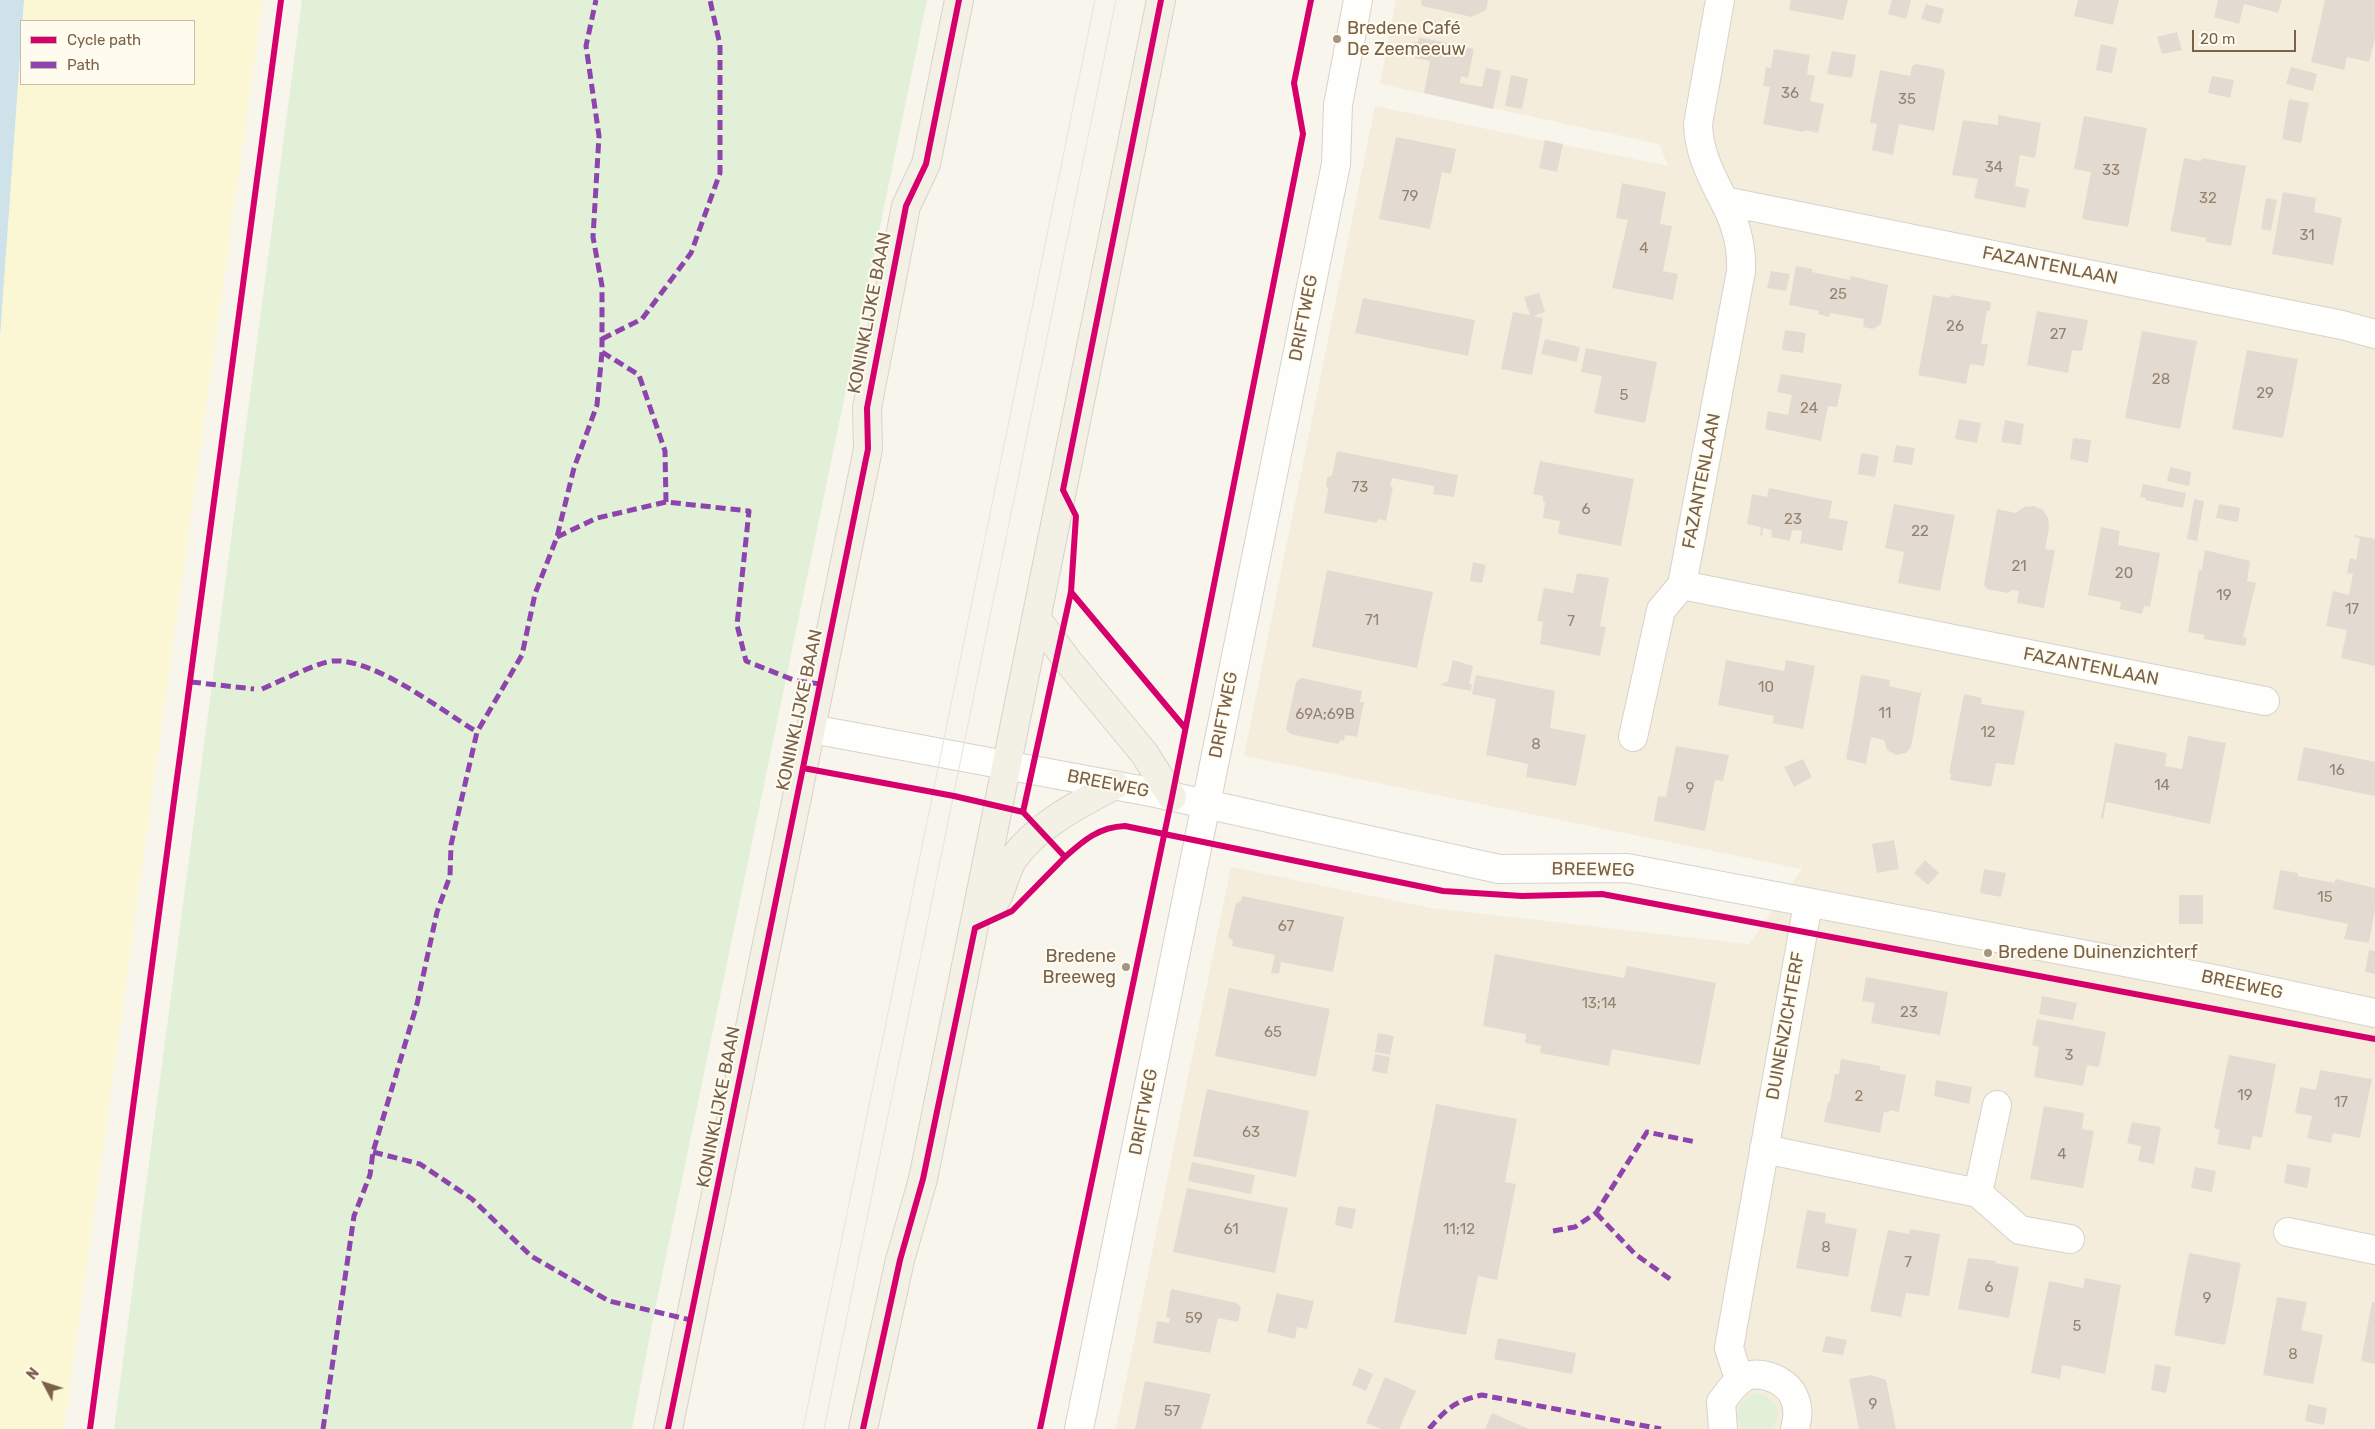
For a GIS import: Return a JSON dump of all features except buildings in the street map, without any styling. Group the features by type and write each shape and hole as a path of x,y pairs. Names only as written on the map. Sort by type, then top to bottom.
{"main road":[{"name":"KONINKLIJKE BAAN","path":"668,1429 868,449 867,408 906,206 926,164 959,0"},
{"path":"863,1429 900,1260 923,1179 1161,0"},
{"path":"1037,619 1067,660 1144,753 1172,797"},
{"path":"975,928 999,898 1006,872 1026,844 1075,806 1115,785"}],"street":[{"name":"DRIFTWEG","path":"1079,1429 1336,164 1338,105 1358,0"},
{"name":"FAZANTENLAAN","path":"1633,737 1661,610 1682,585 1741,271 1742,253 1732,216 1703,160 1699,141 1698,124 1720,0"},
{"name":"FAZANTENLAAN","path":"1724,201 2332,323 2375,334"},
{"name":"FAZANTENLAAN","path":"1682,585 2265,701"},
{"name":"BREEWEG","path":"812,729 1115,785 1499,869 1628,868 1808,904 2214,979 2375,1014"},
{"name":"DUINENZICHTERF","path":"1739,1379 1729,1348 1808,904"},
{"path":"1978,1193 1997,1105"},
{"path":"1764,1149 1978,1193 2020,1230 2070,1239"},
{"path":"2288,1232 2375,1250"},
{"path":"1723,1429 1721,1402 1739,1379 1759,1374 1778,1379 1792,1393 1798,1412 1795,1429"}],"shaded area":[{"path":"1396,0 2375,0 2375,1429 1116,1429 1231,867 1431,908 1749,944 1802,869 1244,756 1375,106 1668,166 1659,144 1380,84"}],"green space":[{"path":"302,0 927,0 654,1314 632,1429 114,1429"},
{"path":"1756,1393 1773,1401 1776,1406 1778,1417 1771,1429 1745,1429 1738,1418 1739,1408 1742,1403"}],"sand":[{"path":"24,0 263,0 64,1429 0,1429 0,337 20,54 20,85 195,85 195,20 23,20"}],"water":[{"path":"0,0 24,0 23,20 20,20 20,56 0,337"}],"tram line":[{"path":"803,1429 1095,0"},
{"path":"824,1429 1116,0"}],"marked path":[{"path":"323,1429 354,1216 370,1175 373,1152 417,1004 437,912 450,876 451,845 477,732 522,655 535,594 557,537 574,468 597,405 602,352 602,286 593,237 599,136 586,46 596,0"},
{"path":"602,339 642,319 691,253 720,173 720,45 710,0"},
{"path":"602,352 639,375 665,451 666,502"},
{"path":"557,537 597,518 666,502 749,511 737,625 746,661 796,681 821,684"},
{"path":"262,689 327,662 349,662 387,676 477,732"},
{"path":"191,682 254,689"},
{"path":"1553,1231 1575,1227 1596,1213 1647,1132 1696,1142"},
{"path":"373,1152 420,1164 472,1199 531,1256 609,1301 691,1320"},
{"path":"1596,1213 1635,1254 1670,1279"},
{"path":"1429,1429 1452,1406 1482,1395 1661,1429"}],"cycle path":[{"path":"90,1429 281,0"},
{"path":"668,1429 868,449 867,408 906,206 926,164 959,0"},
{"path":"1023,812 1071,592 1076,516 1063,490 1161,0"},
{"path":"1040,1429 1172,797 1303,134 1294,83 1311,0"},
{"path":"1071,592 1185,728"},
{"path":"803,768 954,796 1023,812 1065,857 1092,836 1107,829 1125,826 1443,891 1522,896 1602,894 2375,1039"},
{"path":"863,1429 900,1260 923,1179 975,928 1012,911 1065,857"}],"place":[{"name":"Bredene Café De Zeemeeuw","path":"1337,39"},
{"name":"Bredene Duinenzichterf","path":"1988,953"},
{"name":"Bredene Breeweg","path":"1126,967"}]}
